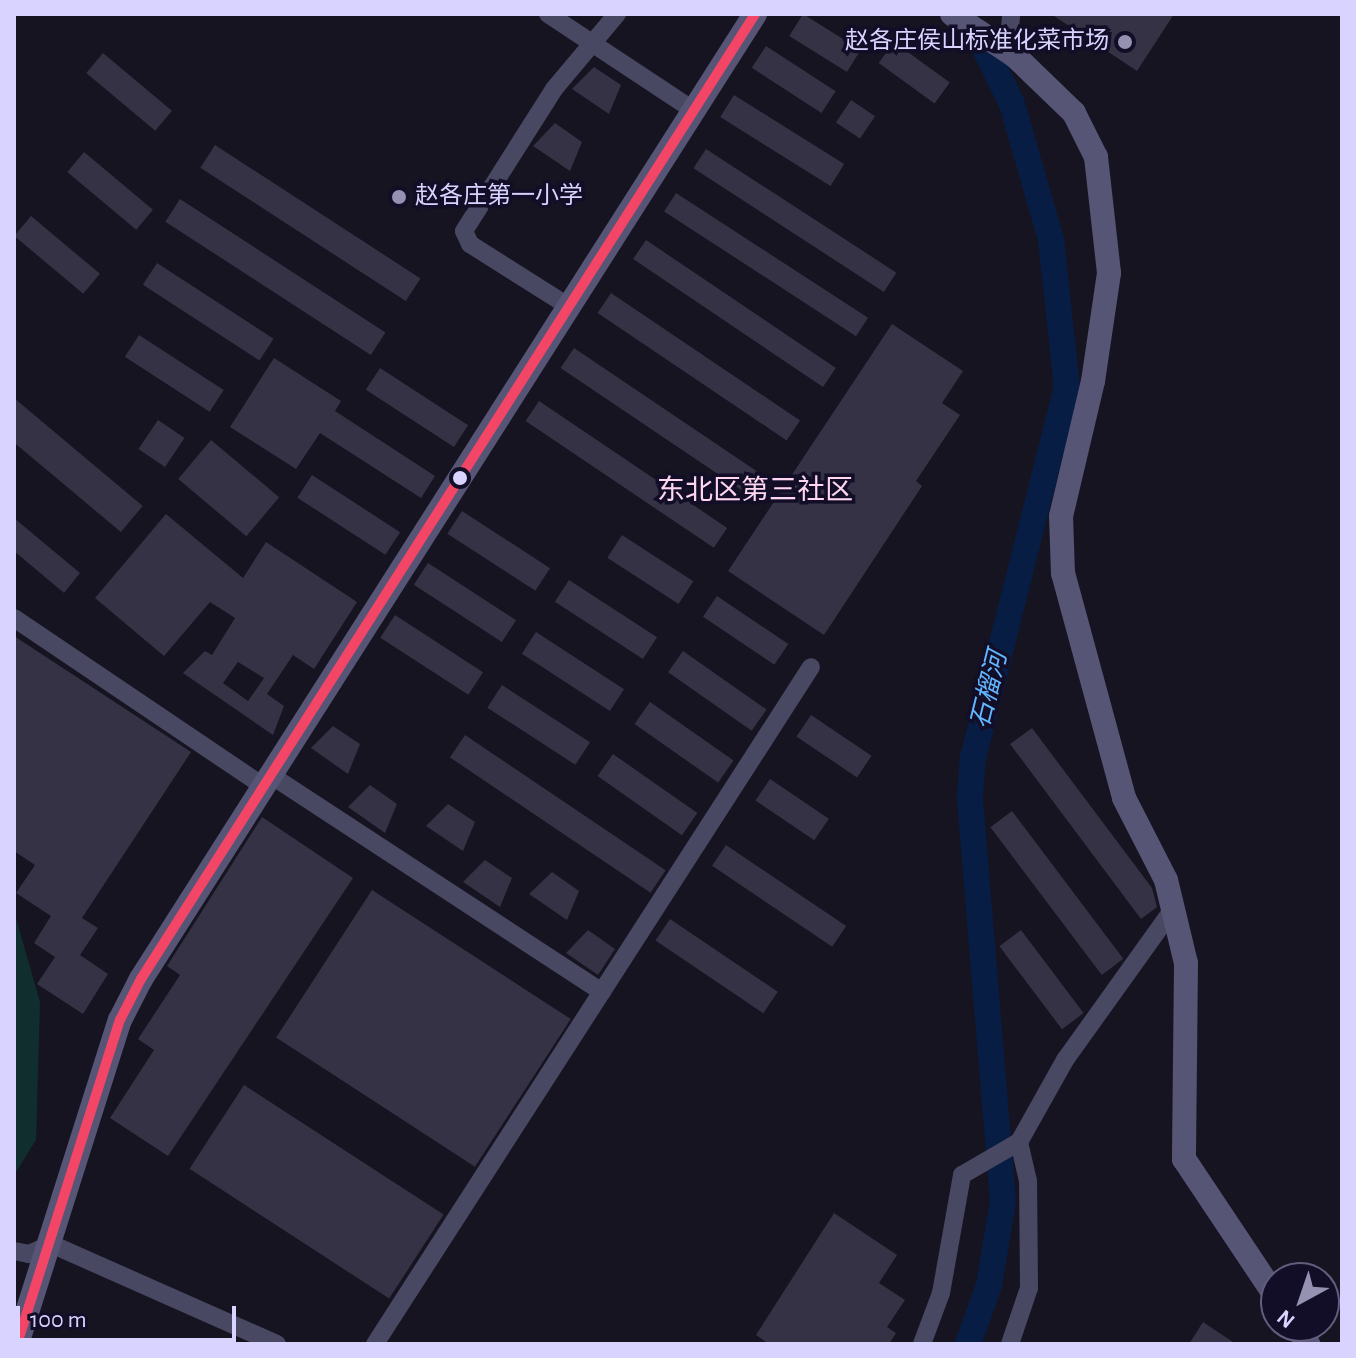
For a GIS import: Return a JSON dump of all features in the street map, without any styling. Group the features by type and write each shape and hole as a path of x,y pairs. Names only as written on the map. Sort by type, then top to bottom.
{"street":[{"path":"548,14 693,110"},
{"path":"568,306 470,244 464,231 554,89 596,46 617,14"},
{"path":"17,1344 120,1020 266,780 755,14"},
{"path":"952,14 1008,51 1074,113 1096,157 1109,273 1093,381 1061,516 1063,573 1124,798 1166,880 1186,963 1184,1159 1260,1273"},
{"path":"1008,51 1011,14"},
{"path":"14,618 602,992"},
{"path":"375,1344 811,667"},
{"path":"922,1344 941,1293 962,1175 1017,1143 1065,1060 1173,909"},
{"path":"1010,1344 1029,1288 1028,1181 1017,1143"},
{"path":"14,1251 29,1254 51,1244 277,1344"}],"green space":[{"path":"14,911 40,1002 36,1140 14,1175"}],"building":[{"path":"803,14 861,50 847,72 789,36"},
{"name":"赵各庄侯山标准化菜市场","path":"1051,14 1174,14 1137,71"},
{"path":"894,42 950,83 935,104 879,63"},
{"path":"766,46 836,91 821,113 752,68"},
{"path":"103,53 172,111 155,131 86,73"},
{"path":"594,67 621,85 609,114 572,89"},
{"path":"734,95 844,164 830,186 720,117"},
{"path":"851,100 875,116 860,139 836,122"},
{"path":"555,123 582,142 570,171 533,146"},
{"path":"215,145 420,278 406,301 200,168"},
{"path":"706,149 896,273 884,292 693,168"},
{"path":"84,152 153,210 136,230 67,172"},
{"path":"676,193 868,318 856,336 664,211"},
{"path":"180,199 385,332 371,355 165,222"},
{"path":"31,216 100,274 83,294 14,236"},
{"path":"646,240 836,368 823,387 633,259"},
{"path":"157,263 274,339 259,361 143,285"},
{"path":"611,293 800,420 787,440 598,313"},
{"path":"892,324 963,371 942,403 960,415 916,481 922,486 824,635 728,571"},
{"path":"139,335 224,390 210,412 125,357"},
{"path":"574,348 764,476 750,496 561,368"},
{"path":"274,358 341,401 335,411 435,476 421,498 320,433 296,469 230,427"},
{"path":"380,368 468,425 454,447 366,390"},
{"path":"14,398 143,506 121,532 14,442"},
{"path":"539,401 727,528 714,548 526,421"},
{"path":"158,420 185,438 165,467 138,449"},
{"path":"211,440 279,497 246,536 178,479"},
{"path":"312,475 400,532 385,555 297,498"},
{"path":"462,511 550,568 535,591 447,534"},
{"path":"166,514 243,578 266,542 357,602 314,669 293,655 267,694 284,706 273,735 183,673 205,651 212,655 235,618 210,602 164,656 95,598","holes":["238,662 264,678 248,701 223,683"]},
{"path":"14,518 80,573 64,593 14,551"},
{"path":"622,535 693,581 679,604 607,558"},
{"path":"428,563 516,620 502,642 414,585"},
{"path":"569,580 657,637 643,659 555,602"},
{"path":"717,596 788,644 774,665 703,617"},
{"path":"395,615 483,672 468,695 380,638"},
{"path":"536,632 624,689 610,711 522,654"},
{"path":"14,636 191,752 82,918 98,928 80,955 108,974 83,1014 37,984 55,957 34,943 51,916 16,893 35,865 14,851"},
{"path":"683,651 767,710 752,731 668,672"},
{"path":"502,685 590,742 575,765 487,708"},
{"path":"650,702 734,761 718,783 635,724"},
{"path":"811,715 872,756 857,777 796,737"},
{"path":"333,726 360,744 348,774 311,748"},
{"path":"1032,728 1152,888 1157,907 1141,919 1010,744"},
{"path":"465,735 666,870 651,893 450,757"},
{"path":"613,754 697,813 682,835 598,776"},
{"path":"770,779 829,819 814,840 755,801"},
{"path":"370,785 397,804 385,833 348,807"},
{"path":"448,804 475,822 463,851 426,826"},
{"path":"1012,811 1123,959 1102,975 990,827"},
{"path":"262,817 353,878 168,1156 110,1118 154,1050 138,1039 180,975 167,966"},
{"path":"726,845 846,926 832,947 712,866"},
{"path":"485,860 512,878 500,907 463,882"},
{"path":"552,872 579,891 567,920 529,894"},
{"path":"372,890 571,1019 475,1167 276,1038"},
{"path":"670,919 778,992 763,1013 655,941"},
{"path":"588,930 615,949 598,975 566,953"},
{"path":"1021,930 1084,1013 1062,1029 999,946"},
{"path":"244,1085 444,1215 389,1298 190,1169"},
{"path":"834,1213 897,1255 879,1283 905,1300 887,1327 896,1333 889,1344 769,1344 756,1335"},
{"path":"1203,1322 1236,1344 1189,1344"}],"waterway":[{"name":"石榴河","path":"968,1344 989,1285 1003,1201 970,797 973,758 1067,387 1051,240 1012,104 986,51"}],"transit line":[{"path":"17,1344 120,1020 141,979 755,14"}],"place":[{"name":"赵各庄侯山标准化菜市场","path":"1125,42"},
{"name":"赵各庄第一小学","path":"399,197"}],"district":[{"name":"东北区第三社区","path":"755,491"}]}
